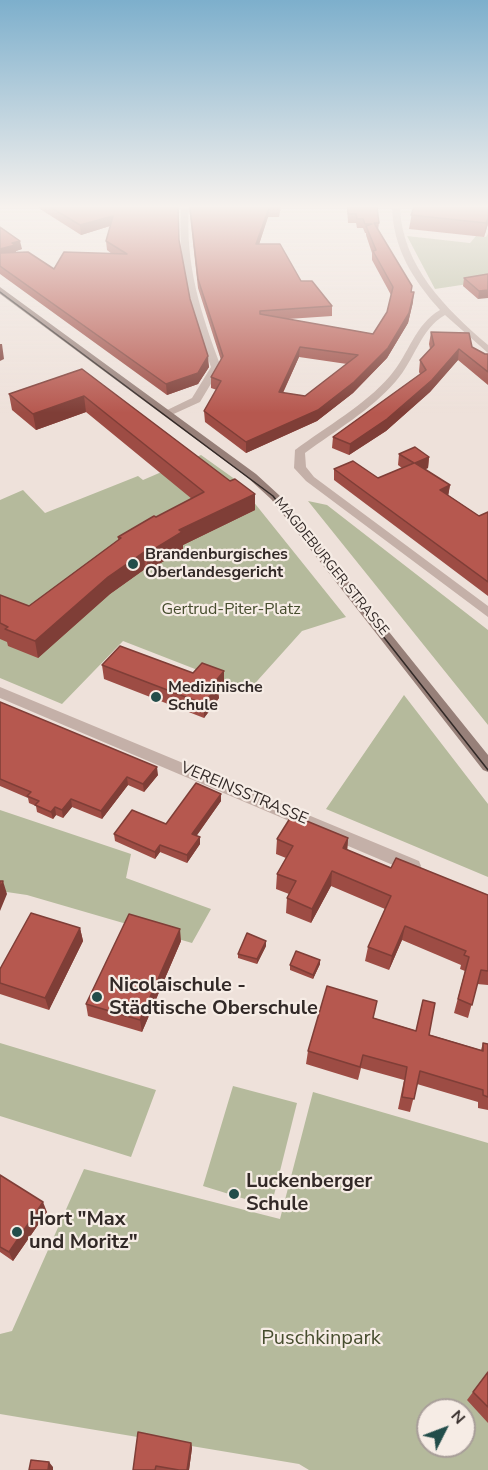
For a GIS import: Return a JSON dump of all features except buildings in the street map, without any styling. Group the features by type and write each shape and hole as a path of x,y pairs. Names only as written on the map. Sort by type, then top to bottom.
{"street":[{"path":"167,414 196,400 216,367 185,276"},
{"path":"419,276 446,310 488,350"},
{"name":"MAGDEBURGER STRASSE","path":"0,290 252,476 275,496 488,766"},
{"path":"446,310 430,317 405,363 377,395 299,452 300,468 310,479 488,613"},
{"name":"VEREINSSTRASSE","path":"0,692 426,871"}],"green space":[{"path":"428,276 488,276 488,281 435,289"},
{"name":"Gertrud-Piter-Platz","path":"201,455 236,480 346,617 302,631 249,690 123,641 62,704 0,678 0,500 23,490 45,513 138,476 143,480"},
{"path":"308,501 327,505 488,630 488,725"},
{"path":"404,695 488,804 488,877 326,809"},
{"path":"0,810 131,854 126,878 211,909 192,943 27,895 0,891"},
{"path":"0,1043 156,1090 131,1157 0,1116"},
{"path":"233,1086 297,1103 271,1207 203,1186"},
{"name":"Puschkinpark","path":"313,1092 488,1143 488,1470 309,1470 299,1464 0,1414 0,1334 12,1331 84,1169 280,1219"}],"tram line":[{"path":"0,292 273,496 488,770"}],"place":[{"name":"Brandenburgisches Oberlandesgericht","path":"133,564"},
{"name":"Medizinische Schule","path":"156,697"},
{"name":"Nicolaischule - Städtische Oberschule","path":"97,997"},
{"name":"Luckenberger Schule","path":"234,1194"},
{"name":"Hort \"Max und Moritz\"","path":"17,1232"}]}
